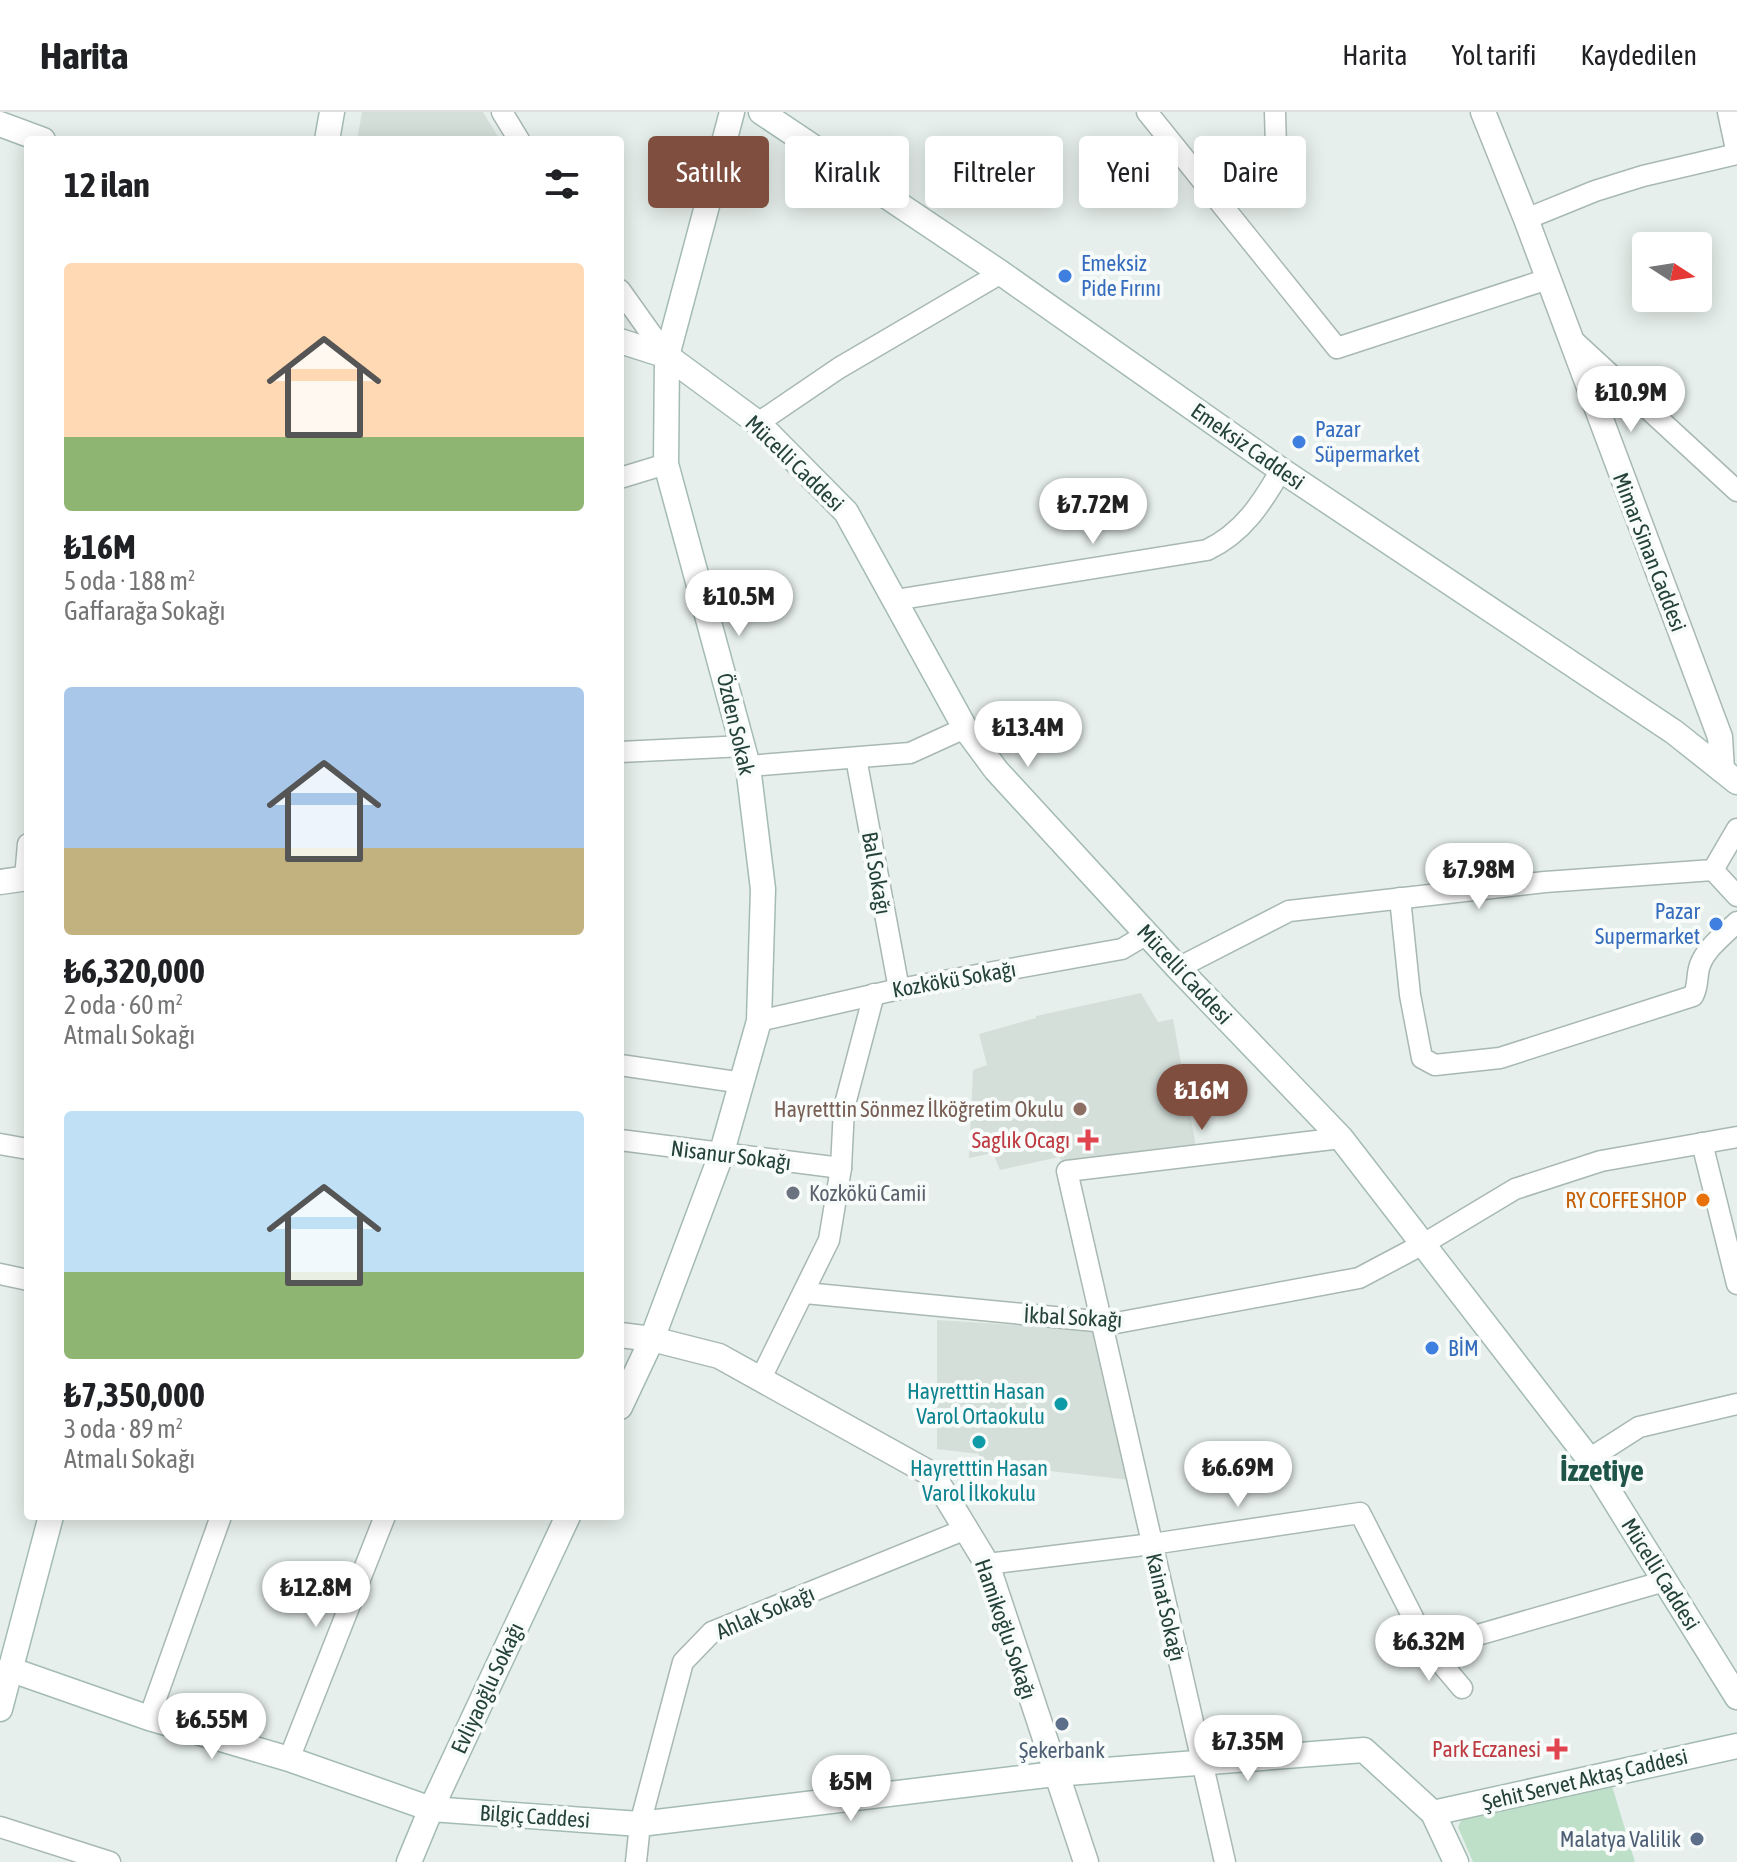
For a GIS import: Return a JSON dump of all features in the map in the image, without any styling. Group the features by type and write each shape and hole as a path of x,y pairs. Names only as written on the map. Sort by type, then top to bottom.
{"main road":[{"path":"328,136 332,112"},
{"name":"Özden Sokak","path":"721,1155 759,1021 763,889 746,756 666,464 667,356 732,112"},
{"name":"Emeksiz Caddesi","path":"761,112 1001,273 1281,470 1674,732 1733,778"},
{"name":"Mimar Sinan Caddesi","path":"1483,112 1526,219 1733,778"},
{"path":"0,124 32,136"},
{"name":"Mücelli Caddesi","path":"624,342 667,356 758,423 846,512 965,728 996,770 1178,968 1341,1138 1425,1243 1589,1459 1737,1697"},
{"path":"0,882 24,878"},
{"path":"624,1398 652,1339 721,1155"},
{"name":"Hamikoğlu Sokağı","path":"624,1336 652,1339 719,1356 933,1475 987,1564 1086,1862"},
{"path":"0,1709 50,1520"},
{"name":"Evliyaoğlu Sokağı","path":"409,1862 566,1520"},
{"name":"Bilgiç Caddesi","path":"9,1669 149,1718 289,1759 431,1809 640,1824 1055,1774 1364,1750 1433,1813"},
{"name":"Şehit Servet Aktaş Caddesi","path":"1433,1813 1737,1746"},
{"path":"1433,1813 1456,1862"}],"street":[{"path":"502,112 517,136"},
{"path":"1147,112 1337,348 1548,279"},
{"path":"1275,112 1276,136"},
{"path":"1526,219 1595,191 1643,176 1737,154 1728,112"},
{"path":"758,423 839,368 1001,273"},
{"path":"624,296 667,356"},
{"path":"1569,336 1737,491"},
{"path":"624,477 666,464"},
{"path":"895,600 1207,550 1227,540 1259,507 1281,470"},
{"path":"624,752 856,758 910,753 965,728"},
{"name":"Bal Sokağı","path":"856,758 899,989"},
{"path":"1713,870 1737,829"},
{"path":"1713,870 1737,896"},
{"path":"1178,968 1289,911 1545,882 1713,870"},
{"path":"1400,898 1410,995 1422,1058 1435,1065 1500,1058 1693,996 1698,987 1698,969 1705,954 1737,922"},
{"name":"Kozkökü Sokağı","path":"759,1021 899,989 1122,949 1147,934"},
{"path":"761,1378 829,1240 841,1168 844,1108 874,994"},
{"path":"624,1066 743,1083"},
{"name":"İkbal Sokağı","path":"805,1293 1116,1323 1359,1278 1515,1189 1601,1161 1737,1137"},
{"name":"Kainat Sokağı","path":"1225,1862 1067,1171 1341,1138"},
{"name":"Nisanur Sokağı","path":"624,1141 841,1168"},
{"path":"1702,1143 1737,1284"},
{"path":"0,1144 24,1148"},
{"path":"0,1274 24,1279"},
{"path":"1589,1459 1639,1427 1737,1404"},
{"path":"987,1564 1152,1544 1360,1513 1429,1649 1462,1688"},
{"path":"149,1718 220,1520"},
{"path":"289,1759 383,1520"},
{"name":"Ahlak Sokağı","path":"636,1862 640,1824 683,1662 712,1632 966,1529"},
{"path":"1429,1649 1665,1581"},
{"path":"0,1827 110,1862"}],"shaded area":[{"path":"362,112 483,112 498,136 358,136"},
{"name":"Hayretttin Sönmez İlköğretim Okulu","path":"1141,993 1158,1022 1173,1019 1196,1147 1062,1161 1059,1157 1000,1170 993,1153 969,1158 973,1070 987,1065 979,1034 1036,1016"},
{"path":"937,1320 1097,1330 1131,1480 979,1463 979,1454 937,1449"}],"green space":[{"path":"1609,1776 1635,1862 1473,1862 1458,1827 1464,1815"}],"place":[{"name":"Emeksiz Pide Fırını","path":"1065,276"},
{"name":"Pazar Süpermarket","path":"1299,442"},
{"name":"Pazar Supermarket","path":"1716,924"},
{"name":"Hayretttin Sönmez İlköğretim Okulu","path":"1080,1109"},
{"name":"Saglık Ocagı","path":"1088,1140"},
{"name":"Kozkökü Camii","path":"793,1193"},
{"name":"RY COFFE SHOP","path":"1703,1200"},
{"name":"BİM","path":"1432,1348"},
{"name":"Hayretttin Hasan Varol Ortaokulu","path":"1061,1404"},
{"name":"Hayretttin Hasan Varol İlkokulu","path":"979,1442"},
{"name":"Şekerbank","path":"1062,1724"},
{"name":"Park Eczanesi","path":"1557,1749"},
{"name":"Malatya Valilik","path":"1697,1839"}],"district":[{"name":"İzzetiye","path":"1602,1471"}]}
